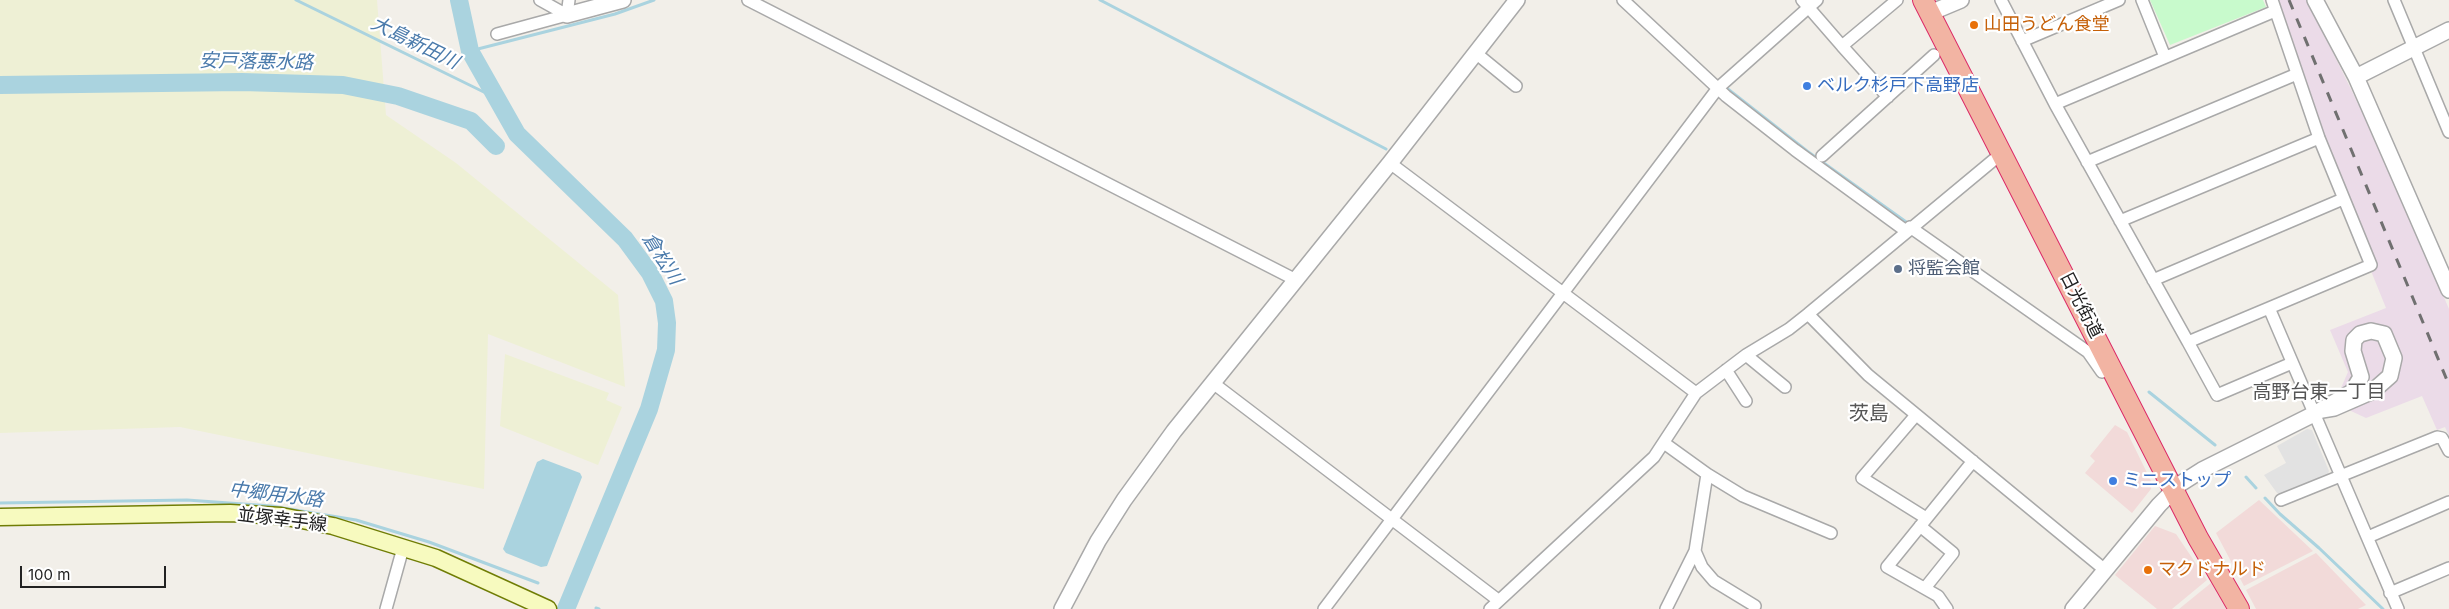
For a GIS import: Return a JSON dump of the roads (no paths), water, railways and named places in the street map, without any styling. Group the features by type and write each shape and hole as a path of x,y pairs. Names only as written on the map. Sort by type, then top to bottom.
{"highway":[{"name":"日光街道","path":"1927,6 2174,490 2239,609"}],"main road":[{"name":"並塚幸手線","path":"0,516 221,513 281,516 333,526 436,558 546,608"}],"street":[{"path":"540,0 568,8"},
{"path":"561,0 568,8"},
{"path":"497,34 568,8 623,0"},
{"path":"748,0 1296,280"},
{"path":"1062,609 1098,541 1124,500 1213,383 1477,54 1517,0"},
{"path":"1623,0 1718,88 1795,150 2088,352 2102,372 2113,368"},
{"path":"1842,46 1897,0"},
{"path":"1927,6 1961,0"},
{"path":"2001,0 2055,104 2217,396 2292,363"},
{"path":"2022,41 2119,0"},
{"path":"2142,0 2165,57"},
{"path":"2315,0 2356,77 2449,290"},
{"path":"2394,0 2449,132"},
{"path":"1324,609 1718,88 1809,2 1842,46 1888,96"},
{"path":"2055,104 2165,57 2274,5 2319,138 2371,265 2188,342"},
{"path":"2356,77 2449,30"},
{"path":"1477,54 1516,86"},
{"path":"1822,156 1934,55"},
{"path":"2087,162 2297,74"},
{"path":"2120,221 2319,138"},
{"path":"1213,383 1391,521 1494,604 1565,542 1654,457 1696,393 1746,355 1789,329 2002,153"},
{"path":"1390,163 1696,393"},
{"path":"2153,280 2343,199"},
{"path":"2269,308 2292,363 2318,412 2341,476 2398,609"},
{"path":"1808,314 1868,375 2104,570"},
{"path":"2073,609 2104,570 2174,490 2194,474 2318,412 2352,392 2359,382 2360,372 2354,352 2354,340 2365,332 2380,332 2387,339 2394,362 2390,376 2379,388 2334,408 2318,412"},
{"path":"1746,355 1784,387"},
{"path":"1726,370 1746,401"},
{"path":"2360,372 2372,381 2384,383"},
{"path":"1916,415 1862,478 1923,522 1953,553 1925,588"},
{"path":"2281,500 2436,438 2442,438 2449,451"},
{"path":"1664,443 1707,474 1743,496 1831,533"},
{"path":"1947,609 1938,596 1887,567 1973,461"},
{"path":"1666,609 1695,551 1707,474"},
{"path":"2368,537 2449,502"},
{"path":"386,609 403,548"},
{"path":"1695,551 1702,567 1714,581 1755,606"},
{"path":"2390,593 2449,568"}],"water":[{"path":"543,459 580,473 582,477 547,566 541,567 506,553 503,549 537,462"}],"waterway":[{"name":"大島新田川","path":"296,0 496,98"},
{"name":"倉松川","path":"459,0 470,51 517,134 625,239 650,273 664,301 667,323 666,350 649,409 566,609"},
{"path":"470,51 615,14 654,0"},
{"path":"1100,0 1386,149"},
{"name":"安戸落悪水路","path":"0,85 242,82 343,85 398,96 471,121 496,146"},
{"path":"1724,86 1807,151 1909,224"},
{"path":"2149,392 2215,445"},
{"path":"2246,477 2256,488"},
{"path":"2265,498 2383,609"},
{"name":"中郷用水路","path":"0,503 187,500 271,506 356,520 429,542 538,583"}],"railway":[{"path":"2289,0 2449,385"}],"place":[{"name":"山田うどん食堂","path":"1974,25"},
{"name":"ベルク杉戸下高野店","path":"1807,86"},
{"name":"将監会館","path":"1898,269"},
{"name":"ミニストップ","path":"2113,481"},
{"name":"マクドナルド","path":"2148,570"}],"district":[{"name":"高野台東一丁目","path":"2319,392"},
{"name":"茨島","path":"1869,414"}]}
